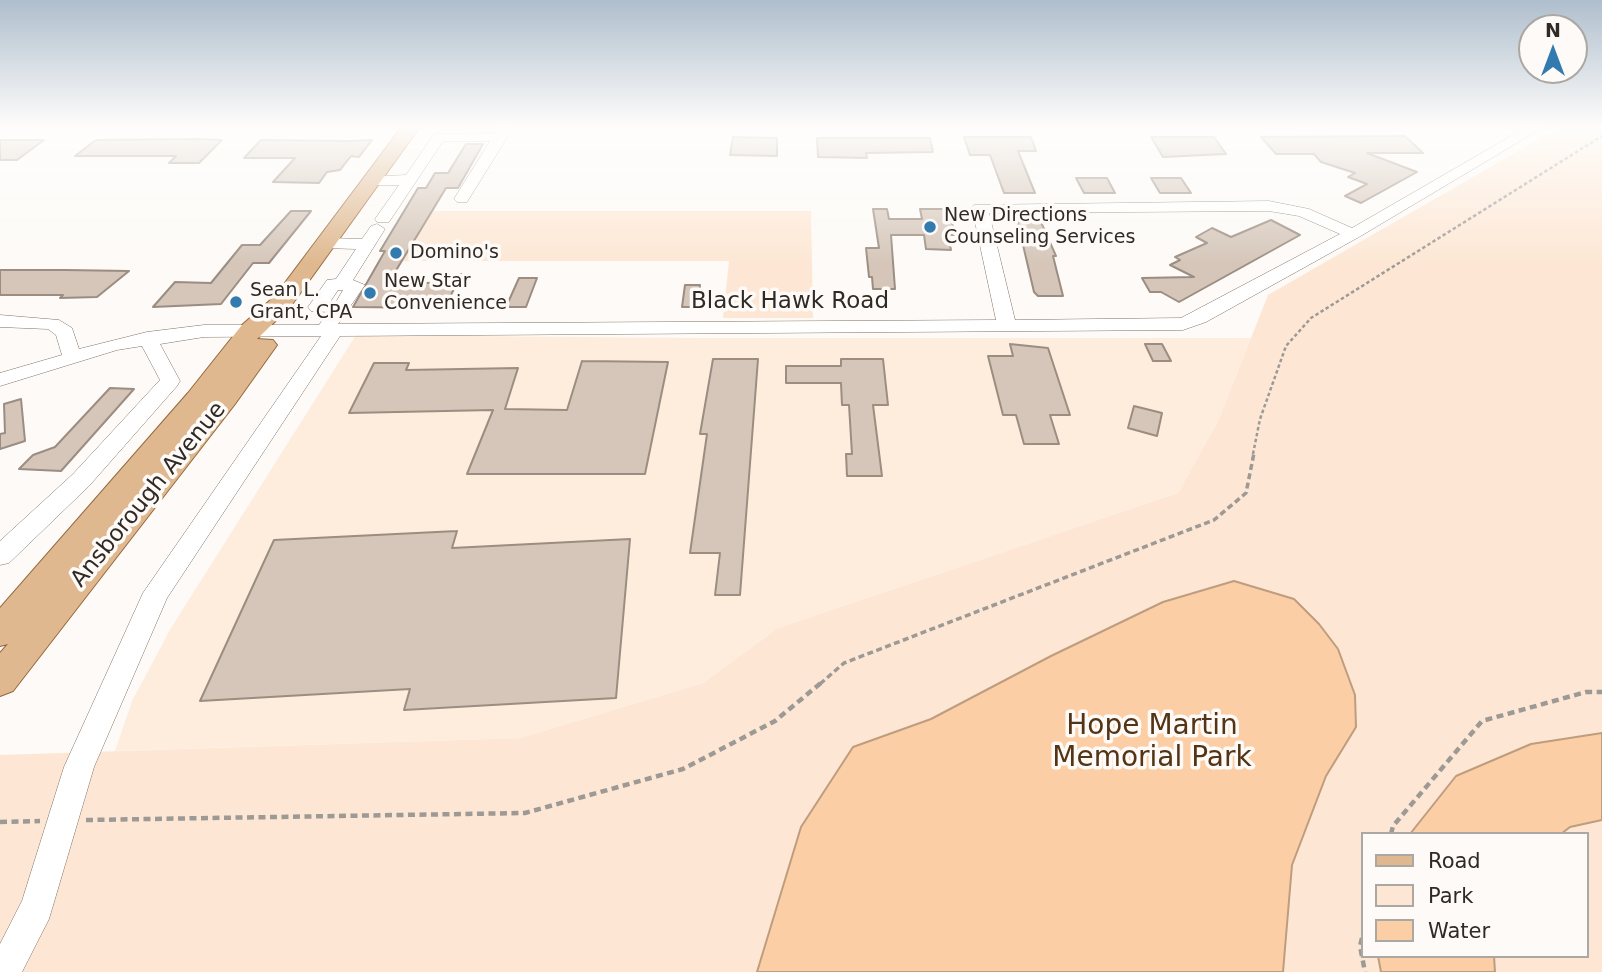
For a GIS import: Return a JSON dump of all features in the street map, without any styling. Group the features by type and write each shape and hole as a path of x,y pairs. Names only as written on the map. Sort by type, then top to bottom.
{"main road":[{"name":"Ansborough Avenue","path":"0,680 226,398 263,330 377,173"},
{"name":"Ansborough Avenue","path":"0,632 198,399 263,330"}],"street":[{"path":"4,972 37,907 79,767 156,593 333,322 317,307 333,285 341,285 414,173"},
{"path":"462,199 478,173"},
{"name":"Black Hawk Road","path":"0,380 72,357 147,338 333,322 1007,326 1183,324 1199,318 1353,234 1457,173"},
{"path":"372,180 410,180"},
{"path":"1007,326 980,208 1269,206 1303,212 1353,234"},
{"path":"325,243 376,231"},
{"path":"0,321 52,324 65,332 72,357"},
{"path":"0,556 81,480 170,381 147,338"}],"path":[{"path":"0,822 525,813 683,769 775,721 844,663 1214,520 1246,493 1260,419 1286,346 1311,318 1542,173"},
{"path":"1392,832 1393,826 1482,721 1586,692 1602,692"}],"shaded area":[{"path":"356,335 1251,338 1219,419 1178,493 778,628 703,683 520,738 115,751 132,701 171,628"}],"green space":[{"name":"Hope Martin Memorial Park","path":"1479,173 1602,173 1602,972 0,972 0,755 520,738 703,683 778,628 1178,493 1219,419 1268,295"},
{"path":"431,211 811,211 813,318 723,318 729,261 402,261"}],"water":[{"path":"1234,581 1294,599 1319,624 1338,649 1355,695 1356,727 1326,776 1292,865 1283,972 757,972 801,827 853,747 931,719 1051,656 1163,602"},
{"path":"1602,733 1602,820 1570,827 1564,832 1412,832 1456,776 1531,744"},
{"path":"1378,958 1494,958 1495,972 1381,972"}],"building":[{"path":"281,173 326,173 319,183 273,182"},
{"path":"435,173 466,173 458,188 446,188 389,282 433,283 438,274 462,274 444,308 353,307 385,251 380,251 418,188 426,188"},
{"path":"997,173 1027,173 1035,193 1004,193"},
{"path":"1354,173 1415,173 1361,203 1345,196 1367,184 1348,177"},
{"path":"1076,178 1107,178 1115,193 1084,193"},
{"path":"1151,178 1181,178 1191,193 1160,193"},
{"path":"873,209 887,209 889,219 922,219 920,209 949,209 955,235 948,235 951,250 926,249 924,235 891,235 895,289 873,289 866,248 879,248"},
{"path":"291,211 311,211 269,263 253,263 221,304 153,307 175,282 211,283 242,245 260,245"},
{"path":"1271,220 1300,235 1179,302 1161,292 1150,292 1142,278 1194,277 1170,265 1180,260 1175,257 1207,243 1196,237 1212,228 1231,237"},
{"path":"1017,222 1041,222 1056,256 1053,256 1063,296 1038,296 1034,292 1025,245"},
{"path":"0,270 129,271 97,297 60,298 63,295 0,295"},
{"path":"519,278 537,278 526,307 506,307"},
{"path":"685,285 700,285 698,307 682,307"},
{"path":"1010,344 1048,348 1070,415 1050,415 1059,444 1024,444 1016,415 1003,415 988,356 1013,356"},
{"path":"1145,344 1162,344 1171,361 1153,361"},
{"path":"713,359 758,359 740,595 715,595 720,553 690,553 707,434 700,434"},
{"path":"841,359 883,359 888,405 873,405 882,476 847,476 846,454 852,454 849,405 842,405 841,383 786,383 786,366 841,366"},
{"path":"582,361 668,362 645,474 467,474 493,410 349,413 374,363 409,363 406,370 518,368 505,409 567,410"},
{"path":"110,388 134,389 61,471 19,469 33,455 55,447"},
{"path":"21,399 25,441 0,449 0,434 5,433 4,404"},
{"path":"1134,406 1162,413 1157,436 1128,428"},
{"path":"457,531 452,548 630,539 616,698 404,710 410,689 200,701 274,540"}],"place":[{"name":"New Directions Counseling Services","path":"930,227"},
{"name":"Domino's","path":"396,253"},
{"name":"New Star Convenience","path":"370,293"},
{"name":"Sean L. Grant, CPA","path":"236,302"}]}
